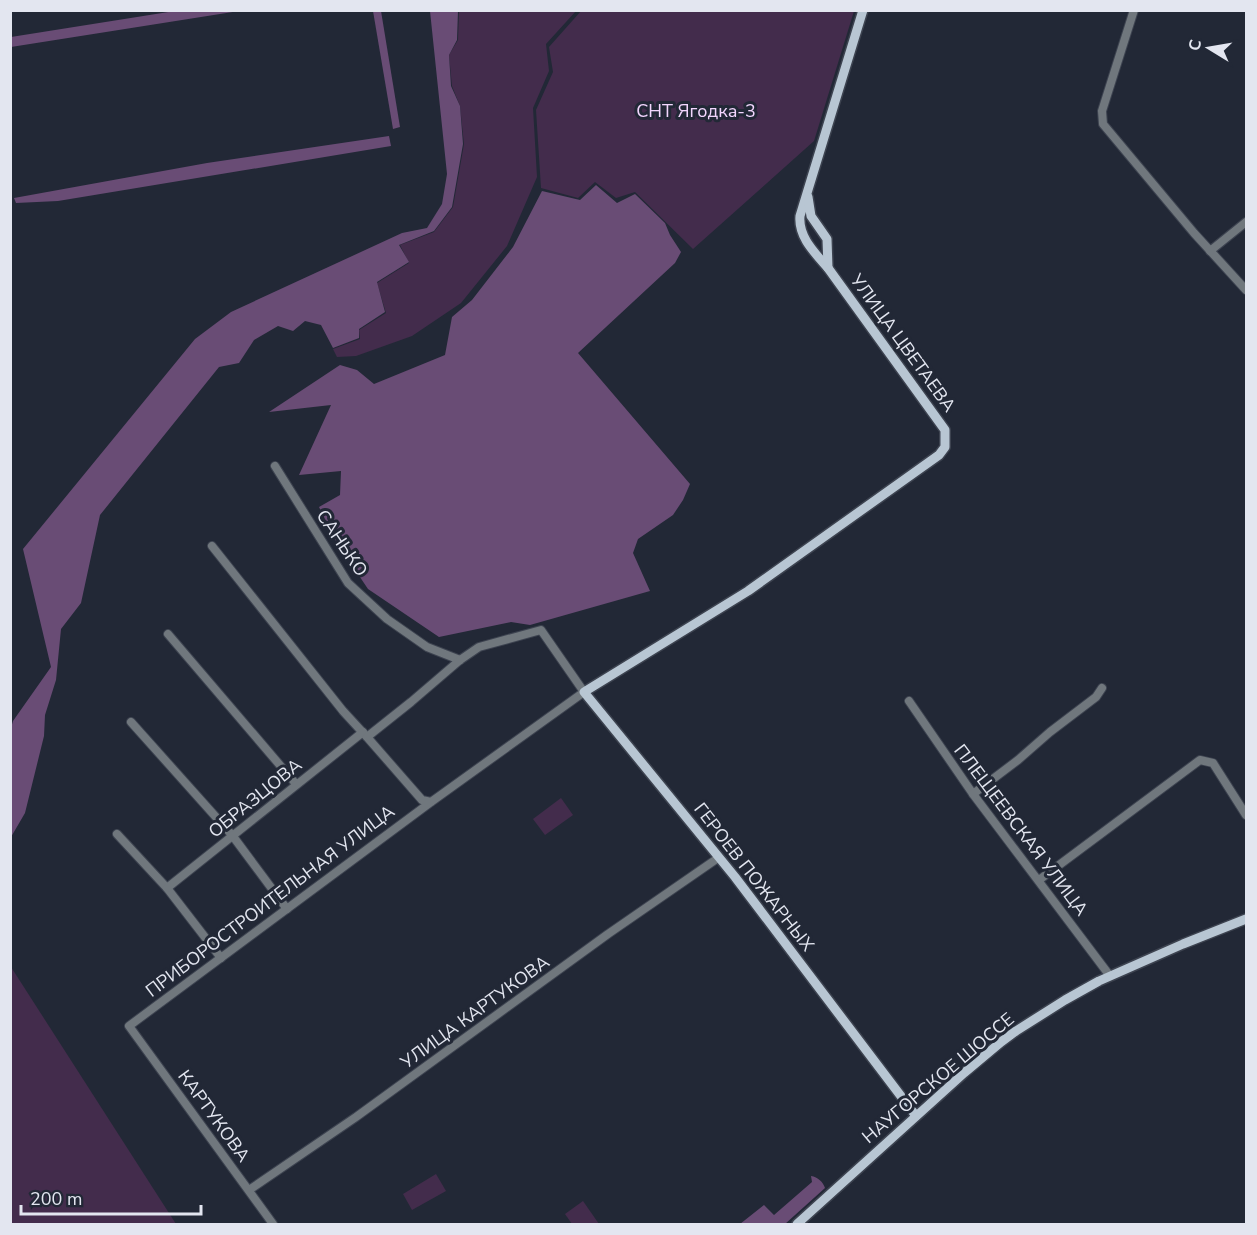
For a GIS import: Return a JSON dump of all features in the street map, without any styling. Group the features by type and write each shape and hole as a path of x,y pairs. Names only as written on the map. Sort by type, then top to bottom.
{"main road":[{"path":"801,230 800,216 863,10"},
{"path":"807,194 811,216 827,239 827,244"},
{"name":"УЛИЦА ЦВЕТАЕВА","path":"801,230 813,251 828,268 941,423 946,439"},
{"name":"УЛИЦА ЦВЕТАЕВА","path":"827,244 828,268"},
{"name":"ПРИБОРОСТРОИТЕЛЬНАЯ УЛИЦА","path":"584,692 738,597 939,455 945,447 946,439"},
{"name":"ГЕРОЕВ ПОЖАРНЫХ","path":"584,692 718,858 916,1116"},
{"name":"НАУГОРСКОЕ ШОССЕ","path":"797,1224 1001,1042 1065,1000 1110,976 1246,920"}],"street":[{"path":"1134,10 1102,111 1102,124 1246,290"},
{"path":"801,230 806,222 811,221 816,224"},
{"path":"1210,251 1246,222"},
{"path":"813,251 822,252 827,244"},
{"name":"САНЬКО","path":"275,466 348,583 387,620 427,647 460,660"},
{"path":"212,546 343,711 422,800 431,802"},
{"path":"365,734 411,702 460,660 479,647 541,630 584,692"},
{"path":"168,634 296,784"},
{"path":"973,794 1096,697 1102,688"},
{"name":"ПРИБОРОСТРОИТЕЛЬНАЯ УЛИЦА","path":"129,1026 431,802 584,692"},
{"name":"ПЛЕЩЕЕВСКАЯ УЛИЦА","path":"909,701 973,794 1110,976"},
{"path":"131,722 232,835 286,909"},
{"name":"ОБРАЗЦОВА","path":"167,888 296,784 365,734"},
{"path":"1039,880 1198,761 1213,763 1246,815"},
{"path":"117,834 167,888 221,958"},
{"name":"УЛИЦА КАРТУКОВА","path":"249,1190 356,1117 608,934 718,858"},
{"name":"КАРТУКОВА","path":"129,1026 273,1224"}],"green space":[{"path":"459,11 576,11 546,44 549,71 533,108 537,177 507,246 461,303 412,336 356,356 337,357 333,349 360,339 359,330 386,313 377,283 409,263 400,245 434,232 453,207 464,144 460,106 452,86 449,55 458,40"},
{"name":"СНТ Ягодка-3","path":"581,11 854,11 814,141 693,249 635,192 616,198 595,182 578,198 541,188 536,110 553,72 549,47"},
{"path":"561,798 573,815 545,835 533,819"},
{"path":"11,967 176,1224 11,1224"},
{"path":"436,1174 446,1191 412,1210 403,1194"},
{"path":"583,1201 599,1224 572,1224 565,1214"}],"shaded area":[{"path":"181,10 239,11 11,47 11,37"},
{"path":"373,11 381,11 400,127 393,129"},
{"path":"430,11 458,11 457,40 449,55 451,86 460,106 463,144 452,207 434,231 399,245 409,262 377,282 385,312 359,329 359,338 333,348 321,325 305,321 293,331 278,326 254,340 239,363 219,367 100,515 81,603 61,629 56,680 45,715 44,736 25,813 11,837 10,731 13,721 51,667 23,549 195,339 231,312 402,233 427,228 442,204 447,174"},
{"path":"389,136 391,146 58,201 16,203 14,198 207,163"},
{"path":"596,185 617,203 635,194 665,223 681,252 675,263 578,353 690,484 673,515 638,539 633,553 650,591 530,625 511,622 439,637 368,589 337,543 319,507 340,495 341,471 299,475 331,405 269,412 340,365 357,370 374,384 445,355 452,317 472,300 513,247 542,191 580,200"},
{"path":"811,1176 820,1180 825,1188 785,1224 740,1224 764,1205 774,1215 812,1182"}]}
